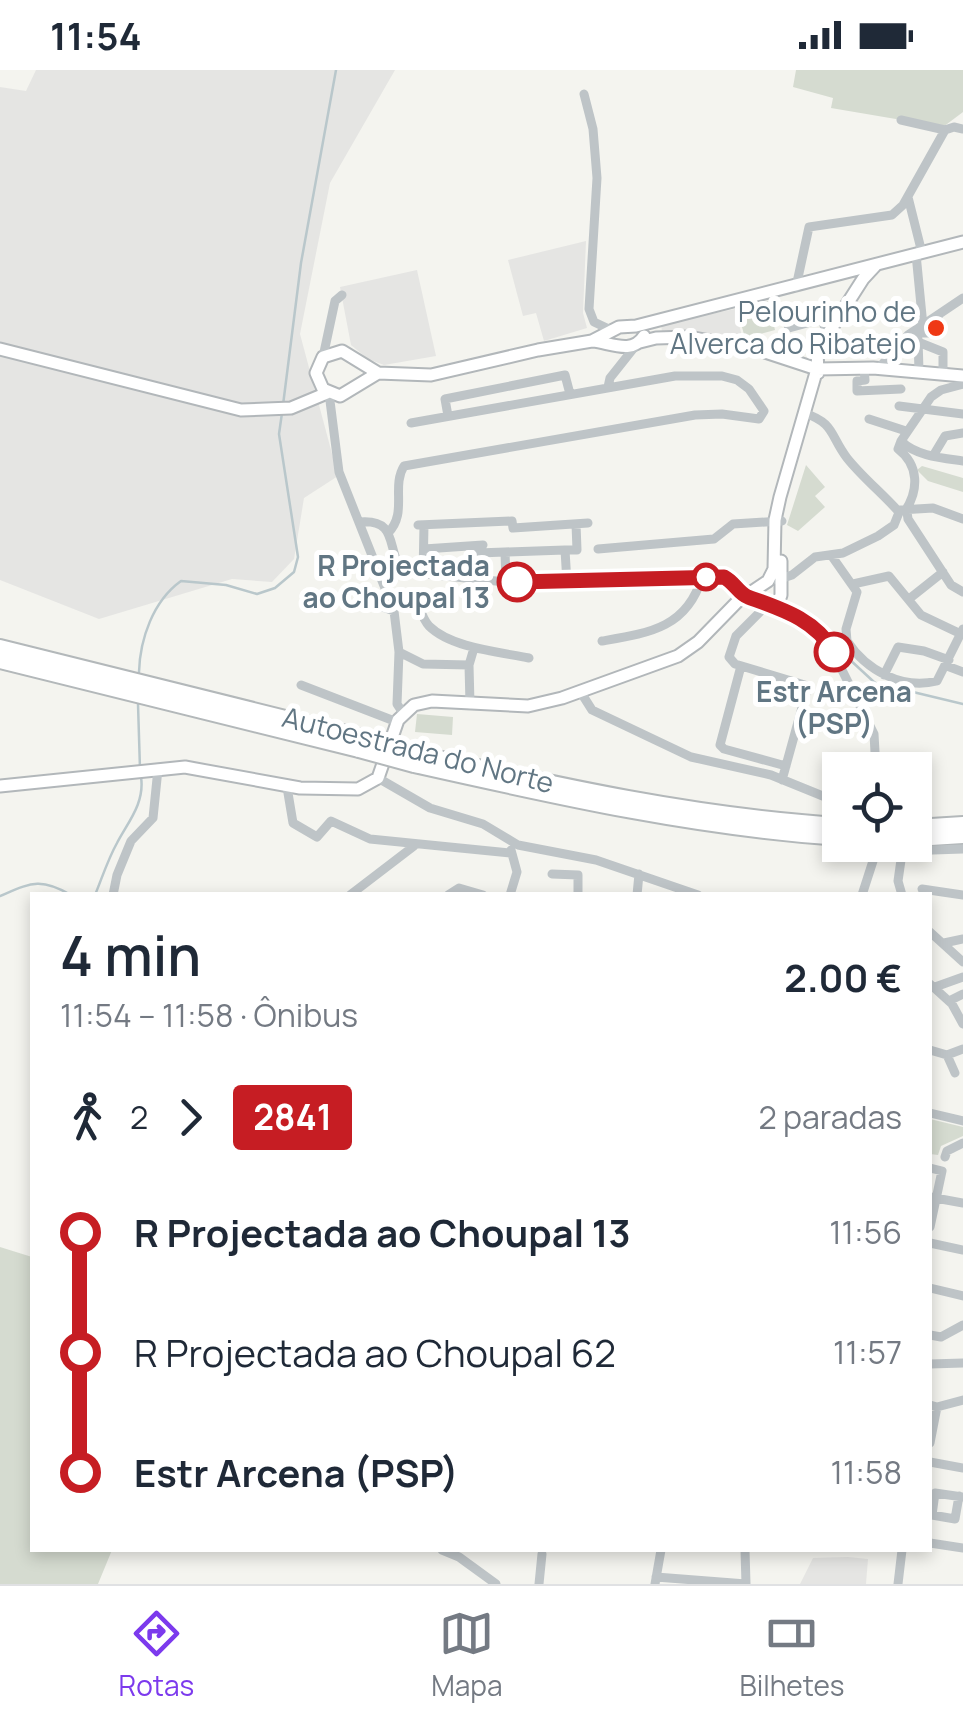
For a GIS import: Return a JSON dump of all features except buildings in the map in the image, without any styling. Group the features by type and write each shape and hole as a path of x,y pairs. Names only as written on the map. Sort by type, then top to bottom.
{"highway":[{"name":"Autoestrada do Norte","path":"0,647 621,811 755,832 822,837"},
{"name":"Autoestrada do Norte","path":"0,661 360,743"},
{"name":"Autoestrada do Norte","path":"417,759 624,800 756,820 822,825"},
{"path":"932,830 963,824"},
{"path":"932,834 963,836"}],"main road":[{"path":"612,338 639,337 661,318 962,243"},
{"path":"744,597 766,605 778,603 774,565 778,520 807,414 816,356 846,304 876,264"},
{"path":"834,275 844,285 846,304"},
{"path":"280,409 305,396 317,379 317,367 323,357 342,351 378,373 431,375 612,338 689,337 762,351 817,369 879,368 963,376"},
{"path":"0,349 241,410 280,409 353,390 378,373"},
{"path":"356,360 360,382"},
{"path":"317,379 332,394"},
{"path":"766,605 760,592 775,584 781,564 778,520"},
{"path":"0,786 199,768 286,787 358,790 378,778 400,718 426,702 528,706 580,691 678,656 744,597 775,584"}],"street":[{"path":"576,344 590,333 594,322 588,298 597,178 593,128 584,94"},
{"path":"901,120 944,130 963,130"},
{"path":"898,211 944,130"},
{"path":"908,196 919,253 919,372"},
{"path":"796,286 809,228 870,221 898,211 912,214"},
{"path":"323,357 334,301 342,295"},
{"path":"879,368 908,336 963,298"},
{"path":"826,336 822,320 789,328 787,322 846,304"},
{"path":"594,322 612,338 624,362"},
{"path":"329,326 342,351"},
{"path":"919,332 943,352 943,374"},
{"path":"608,387 608,380 639,337"},
{"path":"864,368 865,380 857,382 857,391 901,388"},
{"path":"448,416 446,400 565,375 570,394"},
{"path":"388,533 398,520 399,473 406,465 708,414 762,417 764,408 737,380 722,376 676,376 410,423"},
{"path":"903,515 916,486 911,463 898,449 903,436 940,390 963,384"},
{"path":"332,394 340,472 394,611 400,718"},
{"path":"899,406 963,414"},
{"path":"807,414 835,432 845,456 903,515 953,588 963,592"},
{"path":"869,419 903,436"},
{"path":"933,456 945,436 963,433"},
{"path":"903,436 904,446 963,461"},
{"path":"792,613 775,584 815,557 847,552 878,536 918,506 963,520"},
{"path":"423,576 421,525 512,520 512,528 588,523"},
{"path":"598,549 714,539 733,524 778,520"},
{"path":"359,522 376,522 388,533 398,566 423,576 506,582 728,578 744,597"},
{"path":"566,582 576,524"},
{"path":"424,548 571,550"},
{"path":"505,552 506,582"},
{"path":"831,555 853,584 857,601 846,629 846,641 884,675 907,682 932,683 940,679 962,631 924,617 889,576 853,584"},
{"path":"781,564 798,571"},
{"path":"909,599 943,572"},
{"path":"602,641 660,628 695,600 702,577"},
{"path":"415,596 430,627 474,648 529,658"},
{"path":"360,599 394,611"},
{"path":"782,780 808,686 741,666 730,659 736,636 766,605 792,613 824,636 874,734 875,752"},
{"path":"884,675 898,646 963,672"},
{"path":"470,704 469,665 474,648"},
{"path":"398,652 423,664 469,665"},
{"path":"741,666 720,745 786,766"},
{"path":"302,686 400,718"},
{"path":"580,691 592,710 691,757 782,780 822,797"},
{"path":"113,892 116,875 131,842 154,818 147,771"},
{"path":"378,778 419,803 482,824 512,848 517,872 511,892"},
{"path":"286,787 293,823 314,836 320,836 331,820 370,839 414,846 512,848 596,860 690,892"},
{"path":"354,892 414,846"},
{"path":"932,851 963,849"},
{"path":"863,892 870,862"},
{"path":"901,862 901,892"},
{"path":"552,874 578,874 578,892"},
{"path":"637,892 639,874"},
{"path":"922,888 963,895"},
{"path":"932,934 963,962"},
{"path":"944,943 963,939"},
{"path":"932,985 963,976"},
{"path":"932,985 949,1000 963,1024"},
{"path":"949,1000 963,994"},
{"path":"932,1051 947,1055 963,1049"},
{"path":"947,1055 955,1073"},
{"path":"932,1113 963,1121"},
{"path":"945,1157 946,1151 963,1143"},
{"path":"932,1168 942,1171 934,1185 933,1198 963,1204"},
{"path":"932,1243 963,1250"},
{"path":"932,1288 963,1296"},
{"path":"932,1335 942,1337 963,1325"},
{"path":"932,1364 963,1363"},
{"path":"934,1406 963,1400"},
{"path":"932,1462 963,1468"},
{"path":"932,1543 963,1548"},
{"path":"447,1552 496,1584"},
{"path":"661,1552 656,1581 746,1584 745,1552"},
{"path":"898,1584 902,1552"},
{"path":"539,1584 542,1554"}],"shaded area":[{"path":"36,70 395,70 330,183 300,334 338,476 304,498 294,559 272,582 232,579 99,619 0,580 0,87 26,91"},
{"path":"796,70 963,70 963,112 943,127 831,108 833,98 793,87"},
{"path":"586,241 583,313 587,328 544,341 536,313 523,316 508,260"},
{"path":"417,270 436,356 384,365 368,359 351,345 340,287"},
{"path":"768,301 775,330 745,338 737,309"},
{"path":"735,309 744,344 662,332 661,324"},
{"path":"806,465 825,487 815,496 825,507 798,531 787,525"},
{"path":"922,466 963,478 963,492 928,481 917,470"},
{"path":"417,714 453,717 452,735 415,732"},
{"path":"932,1119 963,1127 963,1136 941,1146 938,1155 932,1154"},
{"path":"0,1247 30,1256 30,1552 111,1552 98,1584 0,1584"},
{"path":"813,1558 868,1559 866,1584 800,1584"}],"waterway":[{"path":"283,405 301,263 336,70"},
{"path":"139,672 150,622 163,599 181,581 226,585 257,594 275,588 294,572 298,557 279,434 282,413"},
{"path":"848,658 874,682 892,692 913,692 963,704"},
{"path":"138,704 140,769"},
{"path":"96,892 138,804 141,777"},
{"path":"0,896 36,884 64,892"}],"bus line":[{"name":"2841","path":"517,582 724,577 744,597 792,613 824,636 834,652"}],"place":[{"name":"Pelourinho de Alverca do Ribatejo","path":"936,328"},
{"name":"R Projectada ao Choupal 13","path":"517,582"},
{"name":"Estr Arcena (PSP)","path":"834,652"}]}
